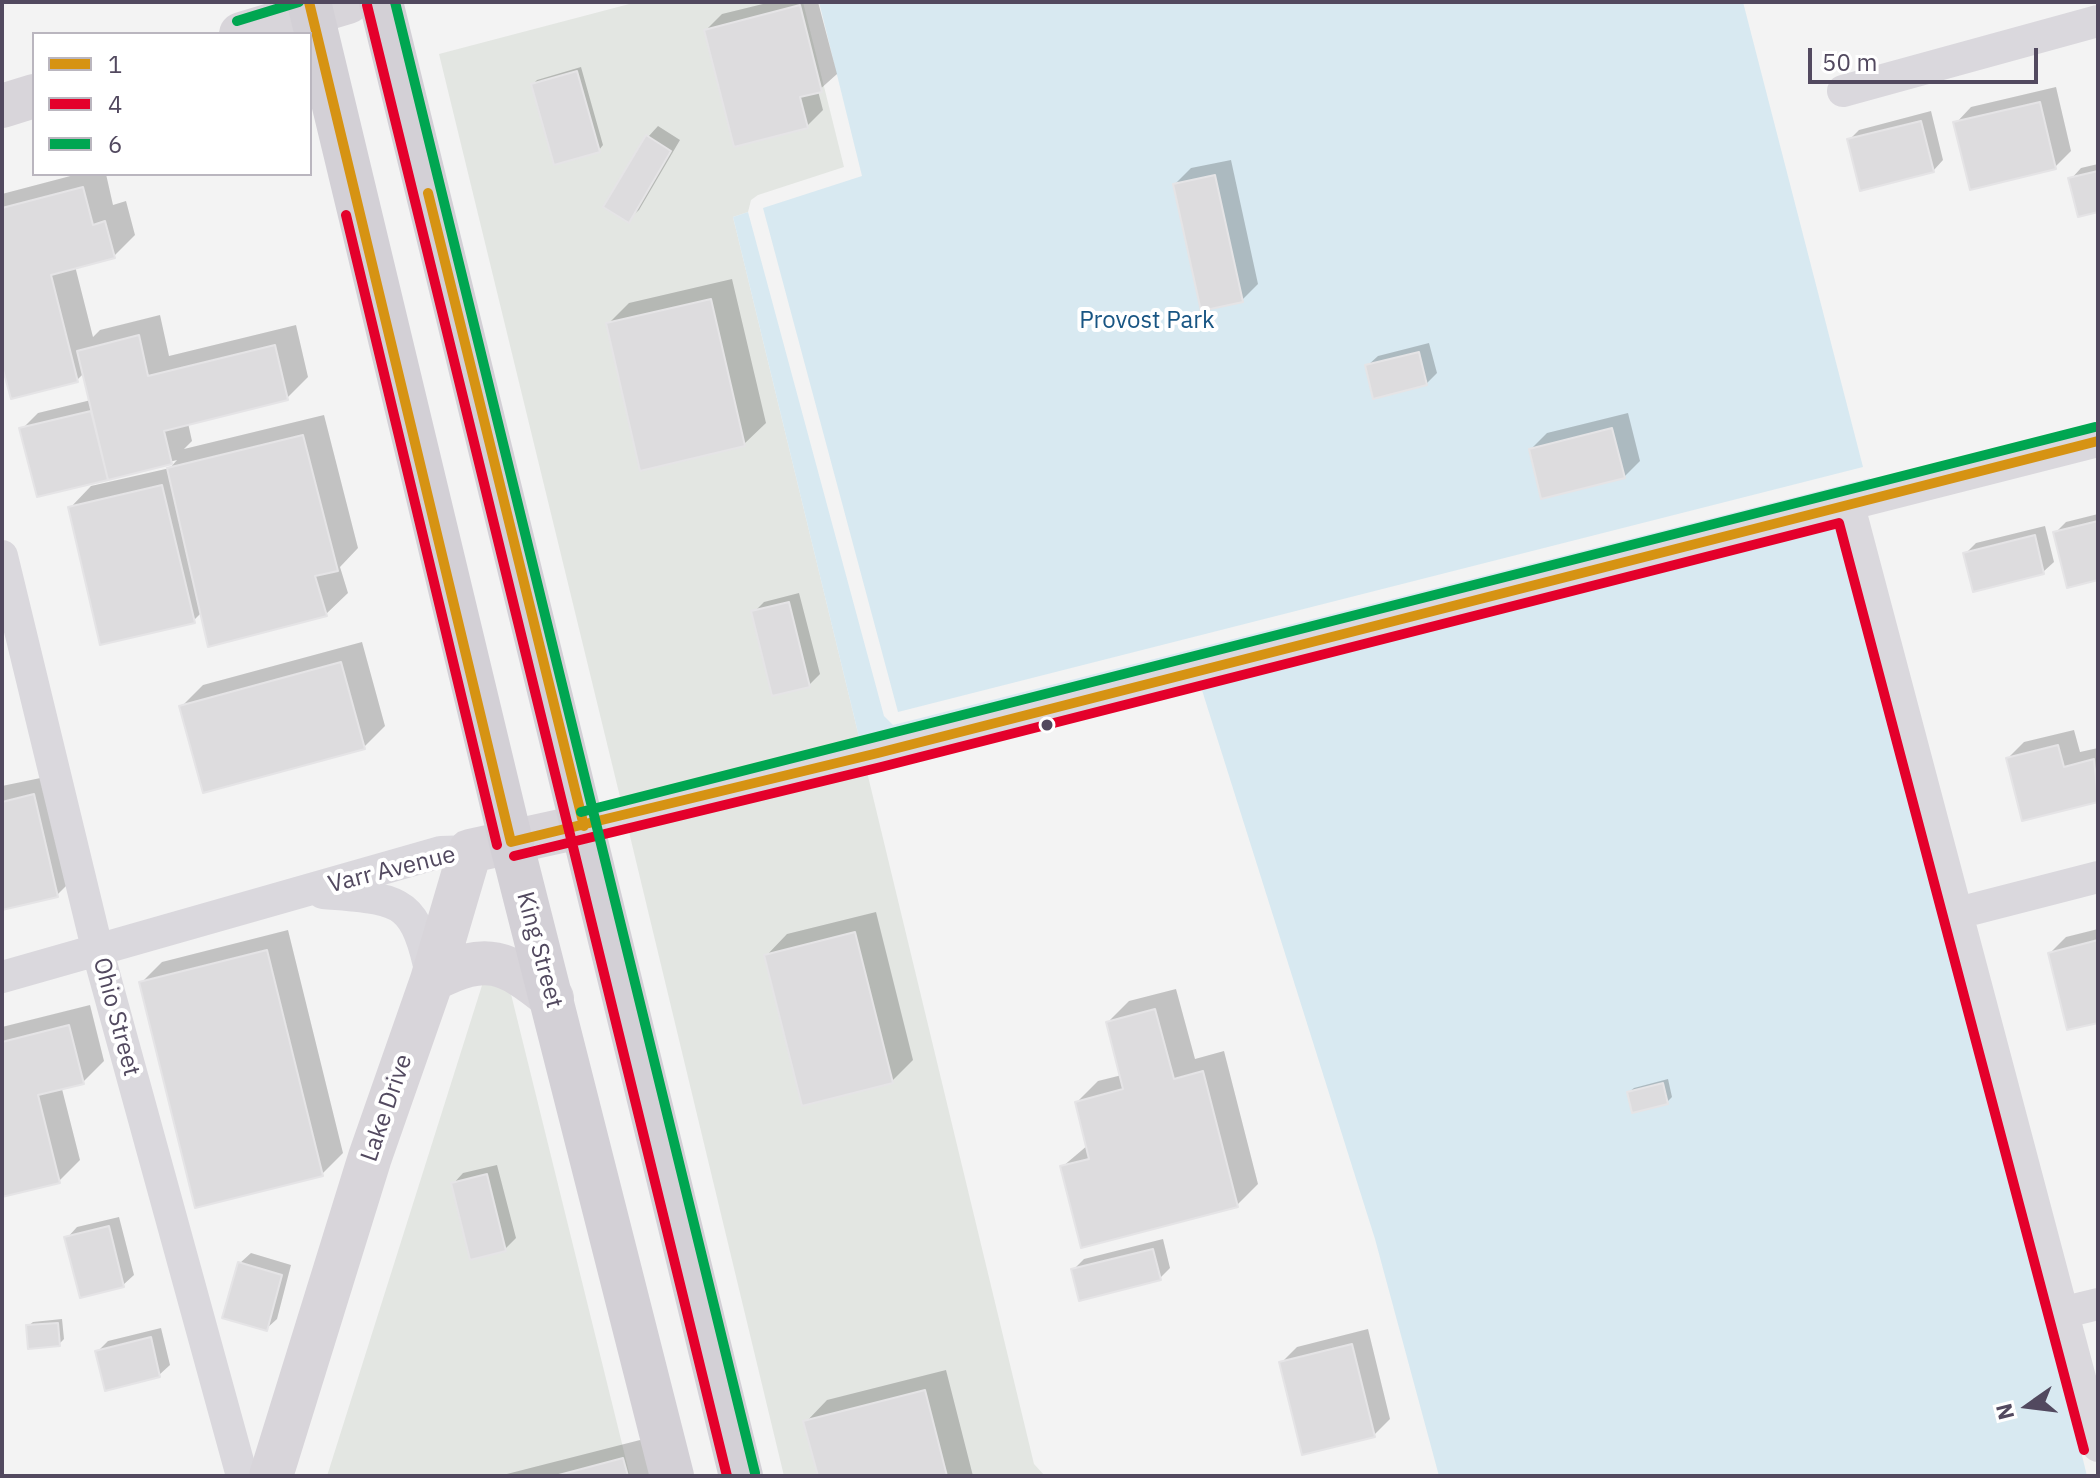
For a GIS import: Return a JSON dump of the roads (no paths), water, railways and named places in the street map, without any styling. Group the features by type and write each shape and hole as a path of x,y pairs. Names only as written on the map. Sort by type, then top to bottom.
{"main road":[{"path":"381,2 741,1476"},
{"name":"King Street","path":"323,6 490,847 552,998 672,1476"}],"street":[{"path":"247,32 323,6"},
{"path":"1843,91 2098,21"},
{"path":"2,106 32,97"},
{"path":"490,847 584,826 2098,441"},
{"path":"1849,506 2065,1312 2098,1446"},
{"name":"Ohio Street","path":"2,556 98,952 242,1476"},
{"name":"Varr Avenue","path":"304,892 441,852 490,847"},
{"name":"Lake Drive","path":"271,1476 370,1157 432,980 490,847"},
{"path":"1958,913 2098,877"},
{"path":"2,977 304,892"},
{"name":"Varr Avenue","path":"304,892 387,899 407,910 424,939 432,980"},
{"path":"432,980 471,964 495,962 516,969 552,998"},
{"path":"2065,1312 2098,1304"}],"park label":[{"name":"Provost Park","path":"1147,321"}]}
